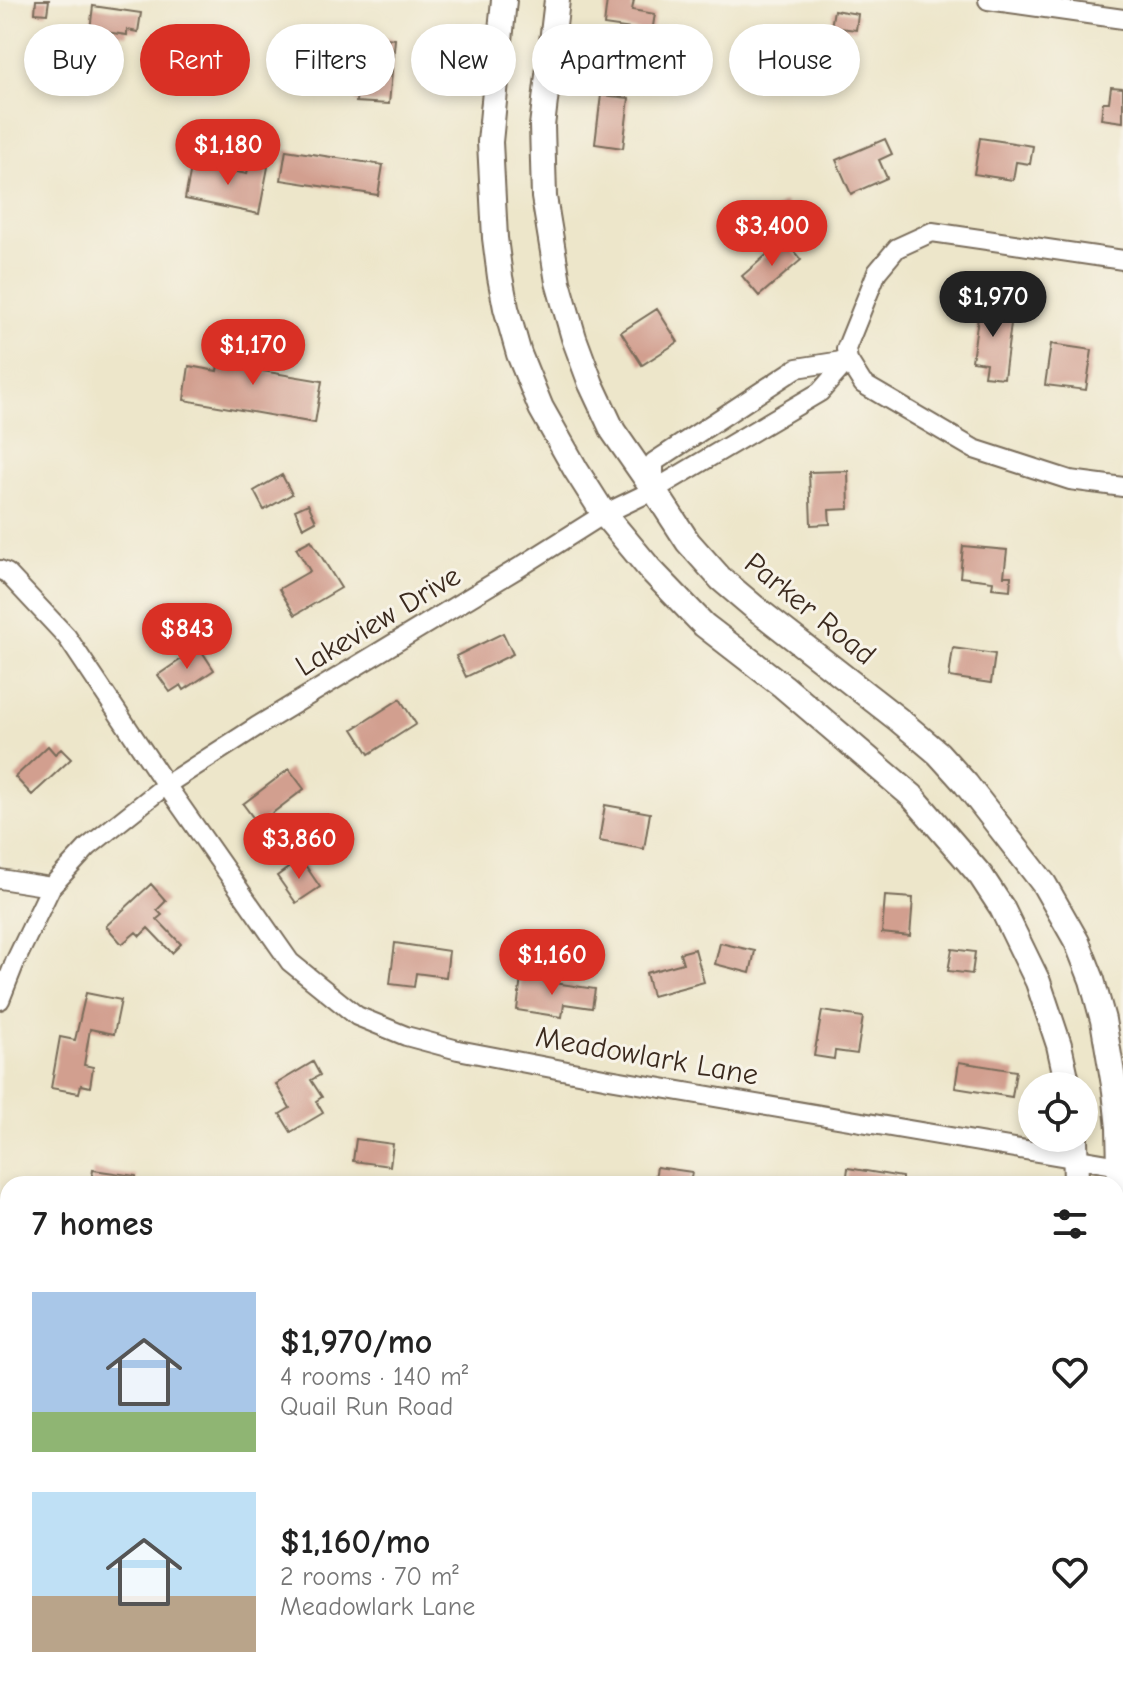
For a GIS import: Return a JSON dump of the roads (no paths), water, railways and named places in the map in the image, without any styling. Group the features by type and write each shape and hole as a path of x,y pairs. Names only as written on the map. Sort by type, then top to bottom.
{"main road":[{"path":"504,0 490,142 494,222 500,277 519,354 541,408 604,514 649,568 704,625 783,686 912,796 981,876 1002,908 1038,982 1065,1072"},
{"name":"Parker Road","path":"557,0 542,126 544,197 558,282 574,338 613,431 688,542 721,579 938,753 1044,884 1077,942 1096,993 1115,1091 1120,1176"},
{"path":"1076,1152 1076,1176"}],"street":[{"path":"988,0 1123,19"},
{"path":"1123,260 932,232 897,248 877,272 846,349 848,360 863,384 974,449 1070,480 1123,487"},
{"name":"Lakeview Drive","path":"0,1000 51,887 88,847 166,785 604,514 654,490 820,392 848,360"},
{"path":"654,490 654,462 797,368 848,360"},
{"name":"Meadowlark Lane","path":"0,570 7,573 67,637 290,962 357,1016 406,1036 458,1050 609,1079 1018,1140"},
{"path":"0,879 51,887"},
{"name":"Meadowlark Lane","path":"1084,1152 1120,1166"}]}
